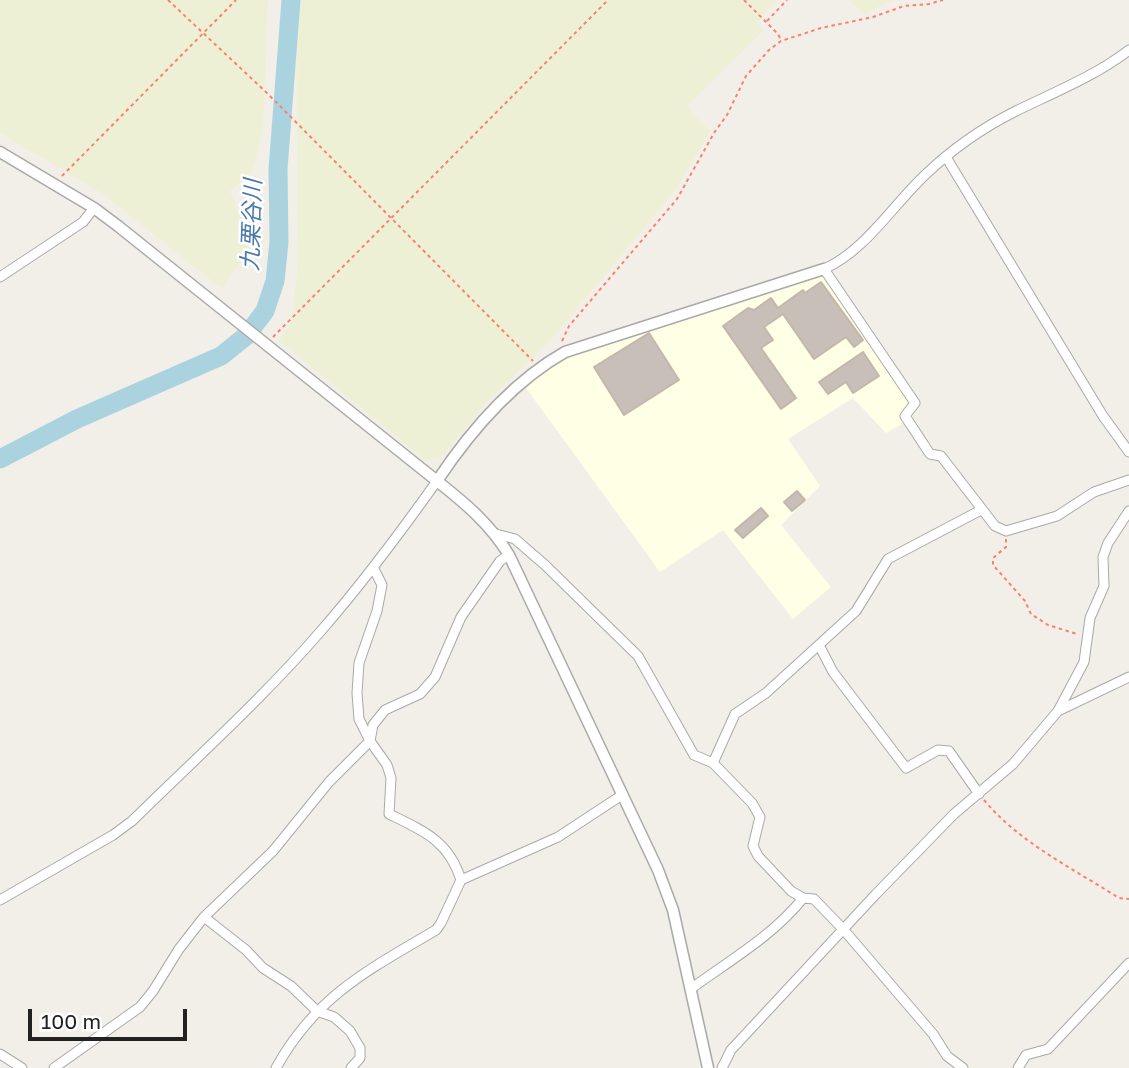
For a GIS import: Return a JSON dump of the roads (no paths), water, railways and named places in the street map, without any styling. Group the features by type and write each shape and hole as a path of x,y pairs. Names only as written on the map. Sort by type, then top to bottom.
{"street":[{"path":"0,900 113,835 132,821 276,679 374,569 453,457 505,397 538,367 565,352 840,262 946,157 996,121 1088,77 1129,50"},
{"path":"0,152 94,208 472,509 496,534 509,555 658,870 673,909 708,1068"},
{"path":"946,157 1096,405 1129,452"},
{"path":"0,277 83,222 94,208"},
{"path":"824,269 915,403 905,416 930,454 941,456 995,526 1006,531 1056,516 1094,492 1129,480"},
{"path":"713,763 735,713 766,693 856,611 888,559 981,510"},
{"path":"722,1068 732,1050 843,929 954,814 1013,764 1058,711 1084,662 1090,618 1104,586 1102,557 1129,511"},
{"path":"496,534 515,539 638,656 694,755 713,763 752,803 760,817 753,846 758,856 791,891 803,898 814,899 843,929 933,1034 947,1056 962,1068"},
{"path":"54,1068 140,1007 179,948 204,917 273,851 329,782 370,741 373,724 385,710 421,694 435,677 461,617 500,561 509,555"},
{"path":"374,569 382,585 377,611 359,663 359,719 387,765 391,778 389,814 427,832 448,851 461,880"},
{"path":"819,645 832,672 906,768 938,750 949,751 979,794"},
{"path":"1058,711 1129,677"},
{"path":"276,1068 302,1028 358,975 436,930 461,880 558,838 622,795"},
{"path":"691,988 763,936 803,898"},
{"path":"204,917 246,950 263,968 291,986 317,1011 334,1017 351,1031 360,1048 360,1058 351,1068"},
{"path":"1018,1068 1026,1055 1048,1048 1129,963"},
{"path":"0,1054 22,1068"}],"waterway":[{"name":"九栗谷川","path":"0,459 77,419 221,356 246,336 265,311 275,281 279,242 278,169 291,0"}]}
